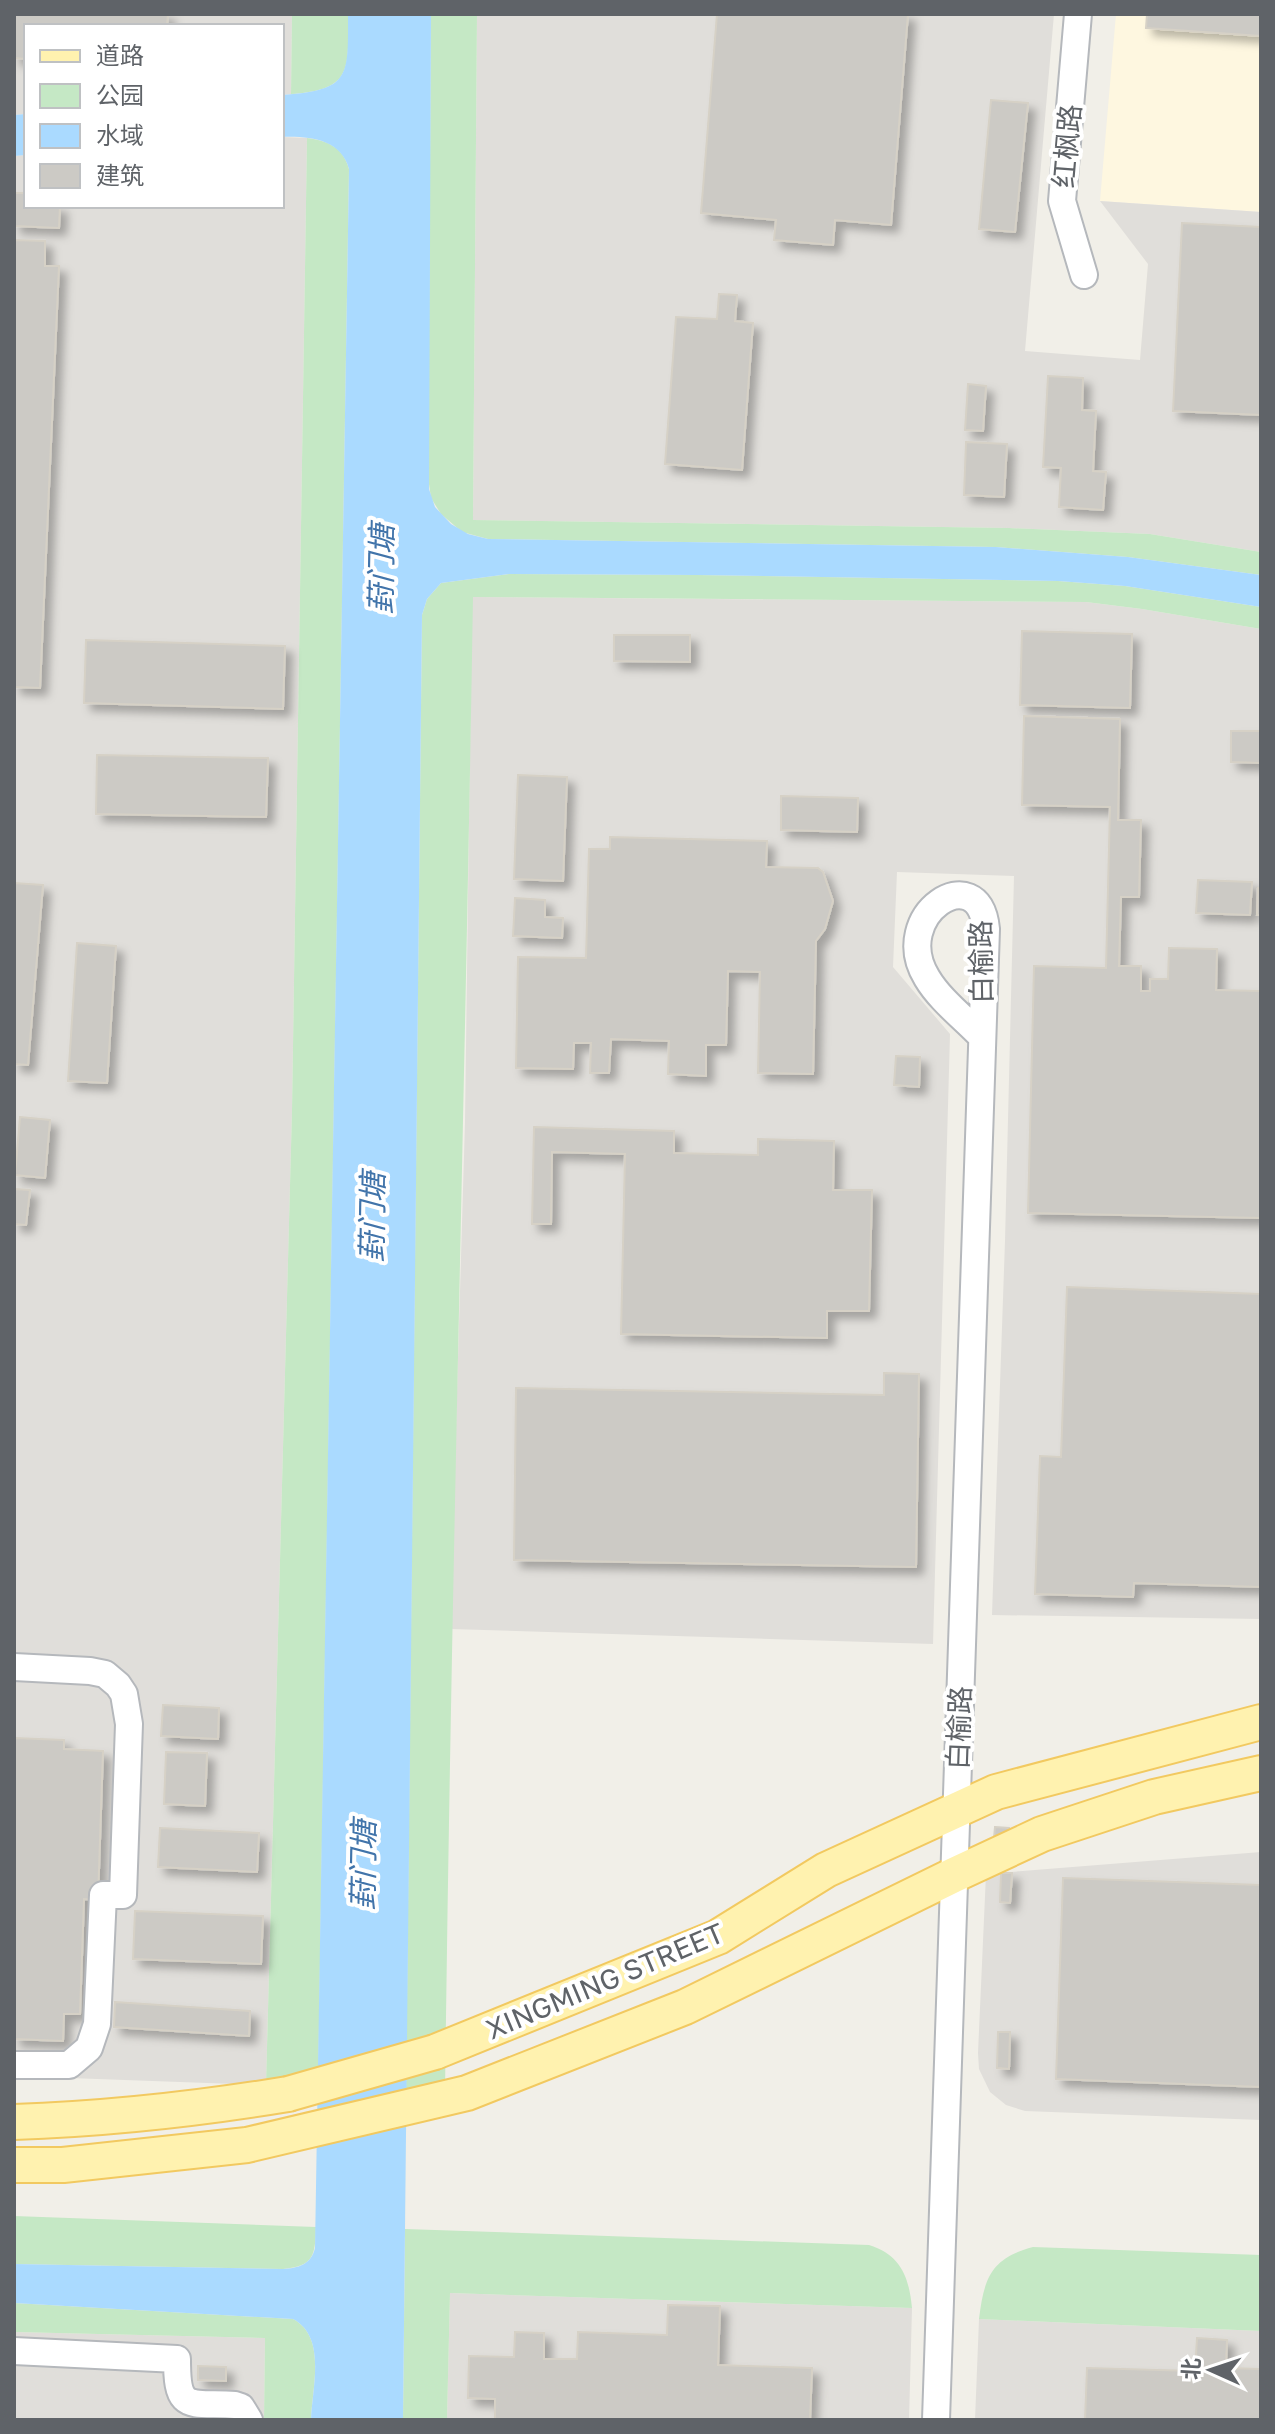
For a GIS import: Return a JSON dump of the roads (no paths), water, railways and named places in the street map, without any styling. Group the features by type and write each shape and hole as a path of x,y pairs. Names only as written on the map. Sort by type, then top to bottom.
{"main road":[{"name":"XINGMING STREET","path":"14,2122 234,2103 288,2094 435,2052 718,1937 826,1870 996,1792 1261,1722"},
{"name":"XINGMING STREET","path":"14,2165 63,2165 247,2145 467,2093 685,2007 1042,1834 1154,1797 1261,1773"}],"street":[{"name":"红枫路","path":"1078,14 1062,201 1084,275"},
{"name":"白榆路","path":"936,2420 982,1037 985,916 974,900 954,896 937,903 922,919 919,956 928,980 982,1037"},
{"path":"14,1667 105,1674 124,1694 129,1724 123,1895 103,1895 95,2035 89,2048 69,2065 14,2065"},
{"path":"14,2351 177,2359 177,2386 183,2399 235,2405 246,2413 249,2420"}],"water":[{"name":"葑门塘","path":"348,14 431,14 429,489 435,507 451,524 468,534 488,539 996,547 1128,557 1261,575 1261,607 1125,586 1058,581 697,575 509,574 441,583 427,599 422,615 403,2420 311,2420 314,2350 304,2327 293,2319 14,2303 14,2264 283,2269 303,2264 315,2248 349,169 339,151 323,141 284,137 284,95 305,93 333,84 341,76 347,53"},
{"path":"24,114 24,155 14,156 14,115"}]}
